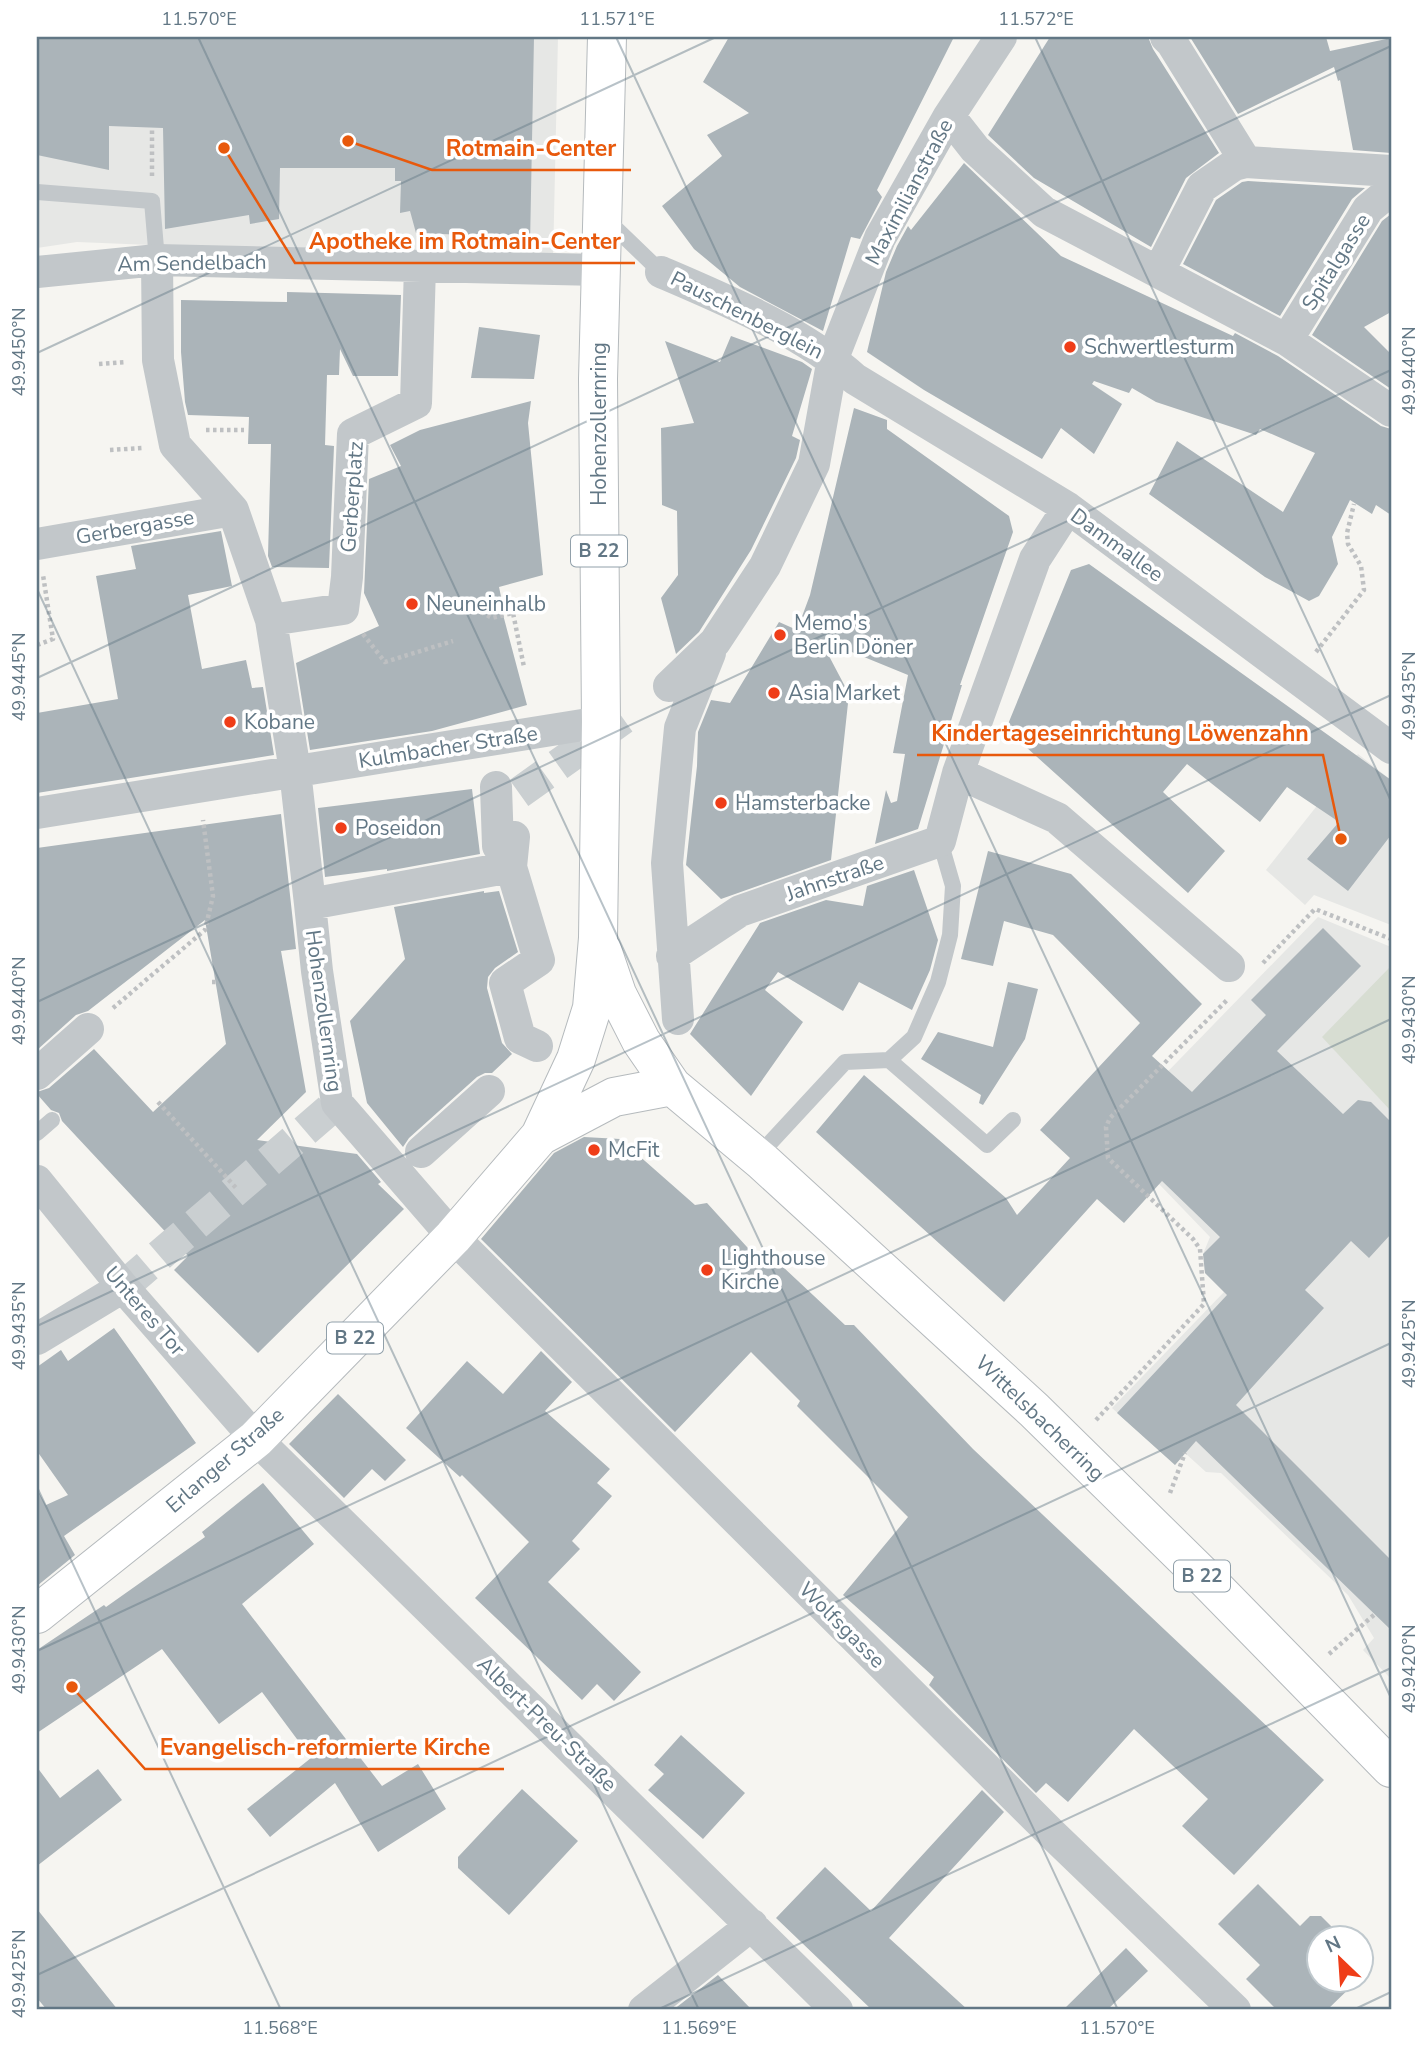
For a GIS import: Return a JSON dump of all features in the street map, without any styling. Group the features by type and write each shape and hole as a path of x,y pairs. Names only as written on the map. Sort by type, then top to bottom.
{"main road":[{"name":"Hohenzollernring","path":"598,938 601,722 598,379 607,37"},
{"name":"B 22","path":"540,1136 614,1097 672,1086 641,1041 617,994 598,938"},
{"name":"B 22","path":"540,1136 576,1059 592,1008 598,938"},
{"name":"Wittelsbacherring","path":"672,1086 757,1157 1024,1401 1391,1769"},
{"name":"Erlanger Straße","path":"37,1614 257,1439 453,1237 540,1136"}],"street":[{"name":"Maximilianstraße","path":"669,686 715,642 765,566 814,464 833,358 880,238 949,116 1001,37"},
{"path":"1169,40 1246,162"},
{"path":"949,116 975,149 1044,212 1287,340 1391,411"},
{"path":"1159,271 1202,187 1234,165 1246,162 1391,171"},
{"name":"Spitalgasse","path":"1287,340 1368,209 1391,190"},
{"path":"157,260 158,360 170,430 175,445 233,510 271,620 295,771 310,904"},
{"name":"Am Sendelbach","path":"37,272 157,260 600,270"},
{"name":"Gerberplatz","path":"343,609 347,577 353,434 416,403 420,266"},
{"name":"Pauschenberglein","path":"662,272 714,294 833,358"},
{"name":"Dammallee","path":"833,358 856,379 1068,508 1391,748"},
{"path":"940,841 958,773 1035,559 1068,508"},
{"name":"Gerbergasse","path":"37,544 233,510"},
{"path":"271,620 343,609"},
{"path":"678,1019 667,863 680,728 715,642"},
{"name":"Kulmbacher Straße","path":"37,813 601,722"},
{"path":"958,773 1057,818 1237,974"},
{"path":"496,787 498,846 512,850 539,960 505,983 520,1038 537,1046"},
{"name":"Jahnstraße","path":"672,956 740,912 940,841"},
{"name":"Hohenzollernring","path":"453,1237 337,1102 317,971 310,904 512,850"},
{"path":"37,1074 88,1029"},
{"path":"421,1152 489,1091"},
{"name":"Unteres Tor","path":"37,1181 123,1287 257,1439"},
{"name":"Wolfsgasse","path":"453,1237 1041,1823 1235,2010"},
{"path":"37,1339 123,1287"},
{"name":"Albert-Preu-Straße","path":"257,1439 837,2010"},
{"path":"644,2010 752,1925"}],"lane":[{"path":"37,192 152,201 157,260"},
{"path":"601,215 662,272"},
{"path":"757,1157 845,1062 889,1060 914,1037 938,982 950,935 953,886 940,841"},
{"path":"889,1060 987,1145 1013,1120"},
{"path":"37,1133 52,1120"}],"path":[{"path":"152,128 152,201"},
{"path":"1297,678 1364,590 1361,566 1348,544 1347,533 1354,504"},
{"path":"37,544 53,639 37,645"},
{"path":"343,609 385,662 453,641"},
{"path":"481,612 492,618 513,613 524,667"},
{"path":"88,1029 205,930 213,896 209,858"},
{"path":"1071,1447 1205,1304 1199,1249 1193,1239 1108,1158 1106,1127 1110,1118 1237,974 1315,909 1391,939"},
{"path":"158,1102 237,1189"},
{"path":"1302,1677 1375,1614"}],"shaded area":[{"path":"37,37 558,37 553,261 77,242 37,248"},
{"path":"1358,754 1391,780 1391,925 1314,895 1305,905 1266,870"},
{"path":"1318,917 1391,947 1391,1679 1363,1650 1374,1638 1348,1595 1221,1473 1206,1472 1185,1453 1175,1465 1112,1408 1224,1292 1205,1273 1203,1254 1210,1237 1109,1132"},
{"path":"1391,966 1391,1111 1322,1037"}],"building":[{"path":"37,37 534,37 530,245 466,243 467,235 416,233 410,211 400,213 401,181 395,181 395,168 280,168 279,219 250,224 249,215 165,229 163,128 109,126 109,170 37,155"},
{"path":"729,37 954,37 877,190 882,197 860,239 851,237 823,331 740,287 694,249 662,206 722,156 707,135 749,113 703,82"},
{"path":"1050,37 1148,37 1219,153 1186,178 1151,247 1034,178 988,135"},
{"path":"1190,37 1326,37 1330,51 1391,38 1391,153 1353,150 1340,80 1338,81 1334,67 1238,114"},
{"path":"964,163 1061,256 1233,336 1235,333 1278,356 1381,426 1391,429 1391,515 1376,505 1372,514 1350,500 1332,537 1338,564 1319,596 1309,601 1265,577 1149,494 1177,441 1283,512 1315,453 1260,429 1256,435 1156,402 1132,388 1129,393 1094,381 1092,384 1122,404 1094,454 1061,428 1042,459 924,390 867,352 886,272 897,246 908,226 911,230"},
{"path":"1242,182 1365,188 1352,199 1280,316 1183,264 1216,200"},
{"path":"1391,214 1391,312 1364,327 1391,354 1391,389 1312,335 1382,221"},
{"path":"287,292 401,295 398,376 353,376 340,349 339,375 327,375 325,445 334,446 329,568 272,567 268,556 271,444 248,444 249,417 188,415 185,402 181,300 287,302"},
{"path":"479,327 540,335 534,379 471,378"},
{"path":"731,336 802,362 812,369 792,436 800,440 796,458 751,550 699,632 676,654 661,598 678,575 677,511 662,505 661,428 694,423 665,341 720,362"},
{"path":"531,401 528,423 543,575 499,587 501,607 527,705 432,731 310,750 296,663 379,626 364,593 369,479 401,466 390,445 420,430"},
{"path":"854,408 887,420 887,429 1009,516 1013,532 960,685 918,829 875,844 886,790 891,803 897,801 905,754 893,753 908,675 820,639 849,694 831,860 721,899 686,865 698,732 711,700 730,703 779,622 797,630 810,595"},
{"path":"221,531 232,586 188,595 202,669 246,660 252,688 263,687 274,755 37,793 37,713 118,699 96,576 136,569 131,546"},
{"path":"1089,564 1391,780 1391,835 1348,891 1307,859 1339,822 1287,787 1260,822 1187,764 1163,792 1225,851 1188,893 1006,729 1071,570"},
{"path":"472,789 480,854 387,871 325,877 318,808"},
{"path":"281,814 296,949 281,951 306,1092 257,1140 357,1154 381,1182 378,1184 404,1209 258,1353 174,1270 188,1256 62,1121 59,1113 51,1110 37,1094 49,1088 94,1049 153,1112 226,1044 205,920 88,1011 76,1015 37,1050 37,848"},
{"path":"988,851 1071,874 1202,1004 1152,1056 1192,1092 1266,1015 1251,1000 1323,928 1361,966 1277,1051 1343,1114 1358,1100 1371,1102 1391,1122 1391,1234 1369,1258 1351,1241 1305,1290 1324,1308 1236,1405 1391,1560 1391,1630 1196,1441 1175,1465 1117,1413 1227,1295 1205,1273 1203,1254 1220,1237 1162,1181 1124,1223 1097,1199 1004,1302 816,1132 864,1075 1006,1198 1017,1215 1070,1158 1040,1130 1140,1023 1053,935 1004,921 993,966 961,959"},
{"path":"914,870 938,940 930,970 912,1010 859,982 843,1011 778,972 765,990 803,1022 751,1096 690,1034 760,923 826,900 863,906 867,886"},
{"path":"484,891 499,891 518,952 495,968 488,977 487,988 502,1043 512,1054 492,1073 477,1077 409,1138 403,1147 367,1103 350,1021 405,959 394,907"},
{"path":"1008,982 1038,989 1025,1039 983,1105 979,1103 981,1095 921,1059 938,1032 993,1047"},
{"path":"584,1137 620,1139 695,1205 707,1203 757,1258 779,1256 782,1266 845,1325 854,1325 973,1449 1324,1780 1234,1875 1182,1826 1208,1799 1134,1729 1068,1802 1046,1783 1036,1793 929,1685 934,1677 843,1595 908,1517 797,1406 800,1401 751,1352 675,1432 481,1239 554,1153"},
{"path":"114,1328 196,1443 64,1536 75,1555 37,1586 37,1489 46,1505 68,1495 37,1451 37,1367 61,1350 68,1361"},
{"path":"541,1351 572,1382 545,1411 610,1469 597,1483 612,1496 572,1541 580,1549 548,1582 641,1672 614,1701 597,1684 582,1700 475,1598 529,1542 462,1475 460,1477 406,1428 467,1361 503,1394"},
{"path":"338,1394 406,1460 385,1481 372,1469 344,1498 289,1444"},
{"path":"263,1483 314,1544 242,1604 382,1786 418,1764 446,1809 378,1852 335,1783 270,1837 247,1809 311,1758 262,1692 219,1724 162,1649 37,1733 37,1650 104,1605 106,1607 205,1537 202,1532"},
{"path":"681,1735 745,1793 703,1839 648,1790 664,1774 654,1765"},
{"path":"37,1767 60,1798 98,1769 122,1800 37,1866"},
{"path":"522,1789 578,1841 509,1915 458,1868 458,1857"},
{"path":"982,1790 1004,1812 889,1938 968,2010 872,2010 776,1918 825,1867 871,1911"},
{"path":"1258,1884 1300,1926 1310,1916 1321,1916 1329,1924 1306,1924 1306,1994 1344,1994 1327,2010 1277,2010 1246,1979 1260,1965 1218,1924"},
{"path":"37,1909 118,2010 47,2010 37,1998"},
{"path":"1126,1948 1148,1971 1107,2010 1063,2010"},
{"path":"718,1975 752,2010 673,2010"}],"tunnel":[{"path":"519,793 628,715"},
{"path":"123,1287 337,1103"}],"place":[{"name":"Rotmain-Center","path":"348,141"},
{"name":"Apotheke im Rotmain-Center","path":"224,148"},
{"name":"Schwertlesturm","path":"1070,347"},
{"name":"Neuneinhalb","path":"412,604"},
{"name":"Memo's Berlin Döner","path":"780,635"},
{"name":"Asia Market","path":"774,693"},
{"name":"Kobane","path":"230,722"},
{"name":"Hamsterbacke","path":"721,803"},
{"name":"Poseidon","path":"341,828"},
{"name":"Kindertageseinrichtung Löwenzahn","path":"1341,839"},
{"name":"McFit","path":"594,1150"},
{"name":"Lighthouse Kirche","path":"707,1270"},
{"name":"Evangelisch-reformierte Kirche","path":"72,1687"}]}
